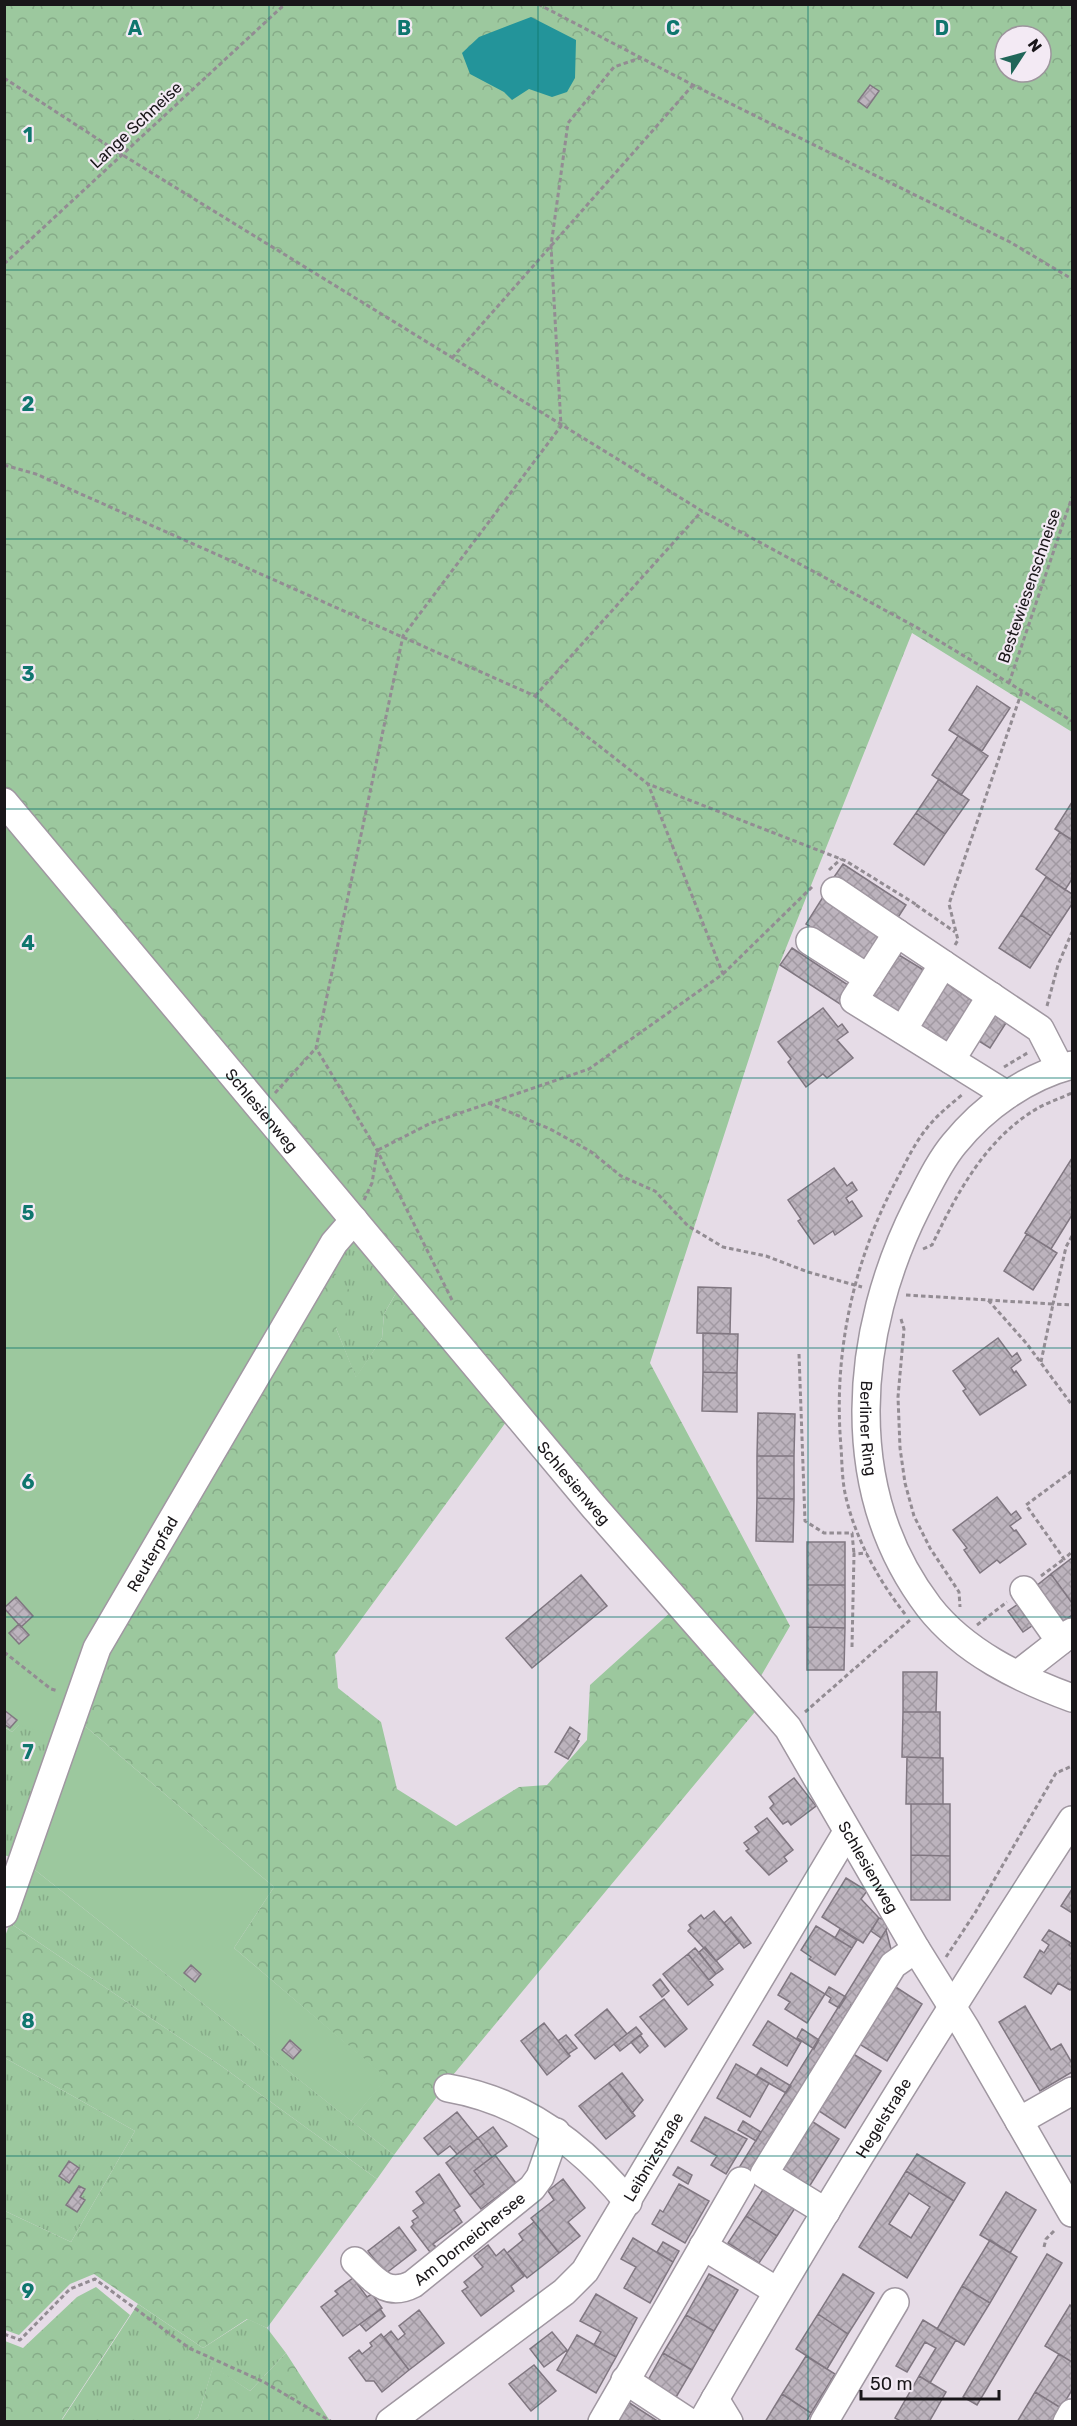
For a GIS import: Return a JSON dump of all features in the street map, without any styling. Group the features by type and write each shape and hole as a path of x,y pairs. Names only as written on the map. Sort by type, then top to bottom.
{"street":[{"name":"Schlesienweg","path":"4,802 594,1507 788,1728 916,1950 1072,2212"},
{"name":"Berliner Ring","path":"825,883 1040,1029 1048,1044 1066,1066 1045,1074 1007,1095 976,1120 953,1145 941,1163 904,1233 882,1292 868,1355 866,1421 873,1482 896,1552 928,1606 958,1638 1042,1687 1072,1698"},
{"path":"897,933 854,1000 1007,1095"},
{"path":"810,941 868,978"},
{"path":"903,1030 943,964"},
{"path":"951,1060 991,996"},
{"name":"Reuterpfad","path":"4,1913 97,1648 334,1243 354,1220"},
{"path":"1018,1674 1066,1636 1024,1590"},
{"name":"Hegelstraße","path":"708,2410 777,2291 952,2007 1072,1820"},
{"name":"Leibnizstraße","path":"390,2421 578,2280 628,2202 847,1832"},
{"path":"826,2212 764,2174 893,1965 916,1950"},
{"path":"448,2088 480,2095 516,2108 556,2132 595,2164 628,2202"},
{"path":"1019,2121 1072,2091"},
{"name":"Am Dorneichersee","path":"355,2261 385,2287 394,2290 413,2284 532,2188 540,2177 556,2132"},
{"path":"602,2421 741,2181"},
{"path":"703,2246 777,2291"},
{"path":"824,2421 895,2302"},
{"path":"625,2380 689,2421"},
{"path":"708,2410 729,2421"},
{"path":"1067,2421 1072,2413"}],"path":[{"name":"Lange Schneise","path":"4,264 285,4"},
{"path":"538,4 693,86 1010,242 1072,279"},
{"path":"261,1109 316,1048 403,636 561,426 551,246 568,123 614,67 640,58"},
{"path":"4,78 122,154 702,511 916,627 1072,721"},
{"path":"452,358 693,86"},
{"path":"4,465 36,474 535,696 648,784 841,859 917,905"},
{"name":"Bestewiesenschneise","path":"1009,683 1072,497"},
{"path":"535,696 702,511"},
{"path":"943,964 958,940 949,904 1022,691"},
{"path":"648,784 723,974"},
{"path":"377,1150 431,1123 589,1069 723,974 825,883 841,859"},
{"path":"907,898 956,933"},
{"path":"1045,1015 1058,965 1072,932"},
{"path":"1003,1068 1048,1044"},
{"path":"316,1048 377,1150 453,1305"},
{"path":"914,1252 932,1245 962,1186 990,1149 1014,1126 1038,1108 1072,1093"},
{"path":"488,1103 550,1129 590,1150 621,1176 655,1191 688,1226 723,1247 766,1256 808,1272 855,1285"},
{"path":"354,1220 372,1183 377,1150"},
{"path":"1041,1364 1066,1247 1072,1236"},
{"path":"882,1292 1072,1305"},
{"path":"988,1300 1027,1344 1072,1405"},
{"path":"899,1315 904,1329 898,1397 900,1448 905,1483 914,1516 930,1548 959,1592 960,1610"},
{"path":"799,1354 805,1521 824,1533 852,1533 854,1554 852,1647"},
{"path":"1064,1559 1026,1505 1072,1471"},
{"path":"854,1554 896,1552"},
{"path":"958,1638 1072,1552"},
{"path":"788,1728 928,1606"},
{"path":"4,1652 51,1689 80,1698"},
{"path":"933,1977 975,1913 1056,1773 1072,1766"},
{"path":"4,2334 20,2340 70,2289 94,2279 189,2348 264,2382 332,2421"}],"green space":[{"path":"4,5 1072,5 1072,732 912,633 780,963 650,1363 790,1626 754,1688 5,793"},
{"path":"4,810 343,1217 85,1656 49,1734 19,1725 12,1732 5,1727"},
{"path":"357,1239 400,1286 384,1314 382,1338 356,1378 336,1328 328,1265 340,1246"},
{"path":"328,1265 356,1298 336,1328 356,1377 382,1338 384,1314 400,1286 509,1418 335,1655 338,1688 381,1722 397,1789 456,1826 519,1787 547,1785 587,1740 590,1685 673,1610 759,1707 453,2075 394,2155 351,2121 386,2078 234,1948 274,1887 79,1721 102,1652"},
{"path":"85,1656 17,1861 5,1855 4,1727 12,1732"},
{"path":"79,1721 274,1887 234,1948 387,2078 351,2121 30,1866"},
{"path":"30,1866 394,2155 377,2179 220,2065 10,1923"},
{"path":"10,1923 220,2065 377,2179 267,2328 247,2319 203,2348 94,2274 70,2284 19,2335 5,2330 5,2211 71,2242 135,2131 5,2058 4,1939"},
{"path":"5,2058 135,2131 71,2242 5,2211"},
{"path":"96,2287 130,2315 62,2419 63,2421 5,2421 5,2341 23,2348 77,2297"},
{"path":"138,2304 203,2348 248,2319 267,2328 286,2353 250,2391 213,2367 198,2417 193,2421 63,2422 62,2420"},
{"path":"286,2353 330,2421 193,2421 198,2417 213,2366 250,2391"}],"water":[{"path":"531,17 576,40 575,78 567,92 552,97 529,89 512,100 504,92 470,74 462,53 479,37"}],"building":[{"path":"870,85 879,91 867,108 858,101"},
{"path":"977,686 1010,708 982,751 949,730"},
{"path":"958,736 988,756 961,795 932,775"},
{"path":"939,779 969,800 945,834 916,813"},
{"path":"1072,802 1072,840 1055,829"},
{"path":"916,813 945,834 924,865 894,844"},
{"path":"1060,832 1072,840 1072,879 1065,890 1036,869"},
{"path":"843,864 906,905 897,919 834,877"},
{"path":"1046,877 1072,894 1072,904 1051,936 1021,915"},
{"path":"823,897 885,936 868,964 806,924"},
{"path":"1021,915 1051,936 1030,968 999,948"},
{"path":"792,948 851,987 840,1004 780,965"},
{"path":"899,955 927,972 901,1014 873,996"},
{"path":"946,983 974,1002 946,1045 917,1026"},
{"path":"823,1008 838,1027 842,1024 848,1032 837,1040 853,1058 827,1078 823,1074 806,1087 788,1062 791,1059 778,1042"},
{"path":"990,1012 1006,1023 990,1048 974,1038"},
{"path":"1072,1158 1072,1215 1051,1249 1025,1233"},
{"path":"834,1168 847,1186 852,1182 857,1190 846,1198 849,1203 852,1201 862,1216 835,1235 833,1231 814,1244 798,1221 801,1219 788,1200"},
{"path":"1027,1234 1057,1253 1033,1290 1004,1271"},
{"path":"698,1287 731,1288 730,1334 697,1333"},
{"path":"703,1333 738,1334 737,1373 703,1372"},
{"path":"998,1338 1012,1357 1017,1353 1021,1360 1011,1368 1026,1385 980,1415 963,1391 966,1389 953,1371"},
{"path":"703,1372 737,1373 737,1412 702,1411"},
{"path":"758,1413 795,1414 794,1456 757,1456"},
{"path":"757,1456 794,1456 794,1499 757,1498"},
{"path":"997,1497 1011,1515 1016,1511 1021,1518 1010,1526 1014,1531 1016,1530 1026,1544 1000,1563 997,1560 980,1573 964,1550 967,1548 953,1530"},
{"path":"757,1498 794,1499 793,1542 756,1541"},
{"path":"807,1542 845,1542 845,1585 807,1585"},
{"path":"1072,1558 1072,1603 1051,1574"},
{"path":"1051,1574 1072,1603 1072,1615 1061,1623 1035,1587"},
{"path":"581,1575 607,1606 532,1668 506,1638"},
{"path":"807,1585 845,1585 845,1628 807,1627"},
{"path":"16,1597 33,1616 21,1627 4,1608"},
{"path":"1024,1600 1039,1621 1023,1632 1008,1611"},
{"path":"19,1624 29,1635 19,1644 9,1633"},
{"path":"807,1627 845,1628 844,1670 807,1670"},
{"path":"903,1672 937,1672 936,1712 903,1712"},
{"path":"4,1710 17,1720 10,1728 4,1724"},
{"path":"903,1712 940,1712 940,1758 902,1757"},
{"path":"570,1727 580,1734 577,1740 579,1741 568,1759 555,1752"},
{"path":"907,1757 943,1758 943,1804 906,1804"},
{"path":"794,1778 816,1806 791,1825 788,1821 783,1824 770,1808 774,1804 769,1797"},
{"path":"911,1804 950,1804 950,1856 911,1855"},
{"path":"767,1818 793,1850 784,1857 787,1861 769,1875 746,1851 749,1849 744,1843 759,1832 755,1827"},
{"path":"911,1855 950,1856 950,1900 911,1900"},
{"path":"846,1878 867,1891 861,1899 879,1918 863,1943 822,1917"},
{"path":"1072,1889 1072,1913 1061,1906"},
{"path":"714,1911 740,1942 716,1961 688,1931 691,1928 689,1925 701,1915 704,1919"},
{"path":"731,1917 751,1943 744,1948 724,1923"},
{"path":"879,1918 891,1922 881,1938 871,1931"},
{"path":"816,1926 852,1948 835,1975 809,1959 811,1957 801,1950"},
{"path":"840,1929 857,1940 852,1948 835,1938"},
{"path":"886,1930 892,1953 884,1955 885,1964 866,1995 858,1995 860,2004 851,2005 853,2015 845,2016 847,2025 839,2026 841,2035 823,2064 814,2066 816,2075 808,2076 810,2085 803,2095 795,2097 797,2105 751,2179 737,2171"},
{"path":"1049,1930 1071,1943 1069,1945 1072,1947 1072,1988 1070,1990 1058,1983 1051,1994 1024,1977 1040,1950 1044,1953 1049,1945 1042,1940"},
{"path":"705,1947 723,1969 716,1974 699,1952"},
{"path":"695,1948 716,1974 709,1980 688,1954"},
{"path":"688,1954 713,1985 688,2005 663,1974"},
{"path":"191,1965 201,1974 195,1982 184,1973"},
{"path":"791,1973 825,1994 807,2023 785,2009 790,2002 778,1995"},
{"path":"660,1979 669,1991 662,1997 653,1985"},
{"path":"891,1984 922,2004 887,2061 856,2042"},
{"path":"829,1987 846,1997 839,2008 829,2002 831,1998 825,1994"},
{"path":"664,1999 687,2029 665,2047 640,2017"},
{"path":"1025,2006 1051,2050 1061,2044 1072,2063 1072,2072 1040,2091 999,2022"},
{"path":"607,2009 627,2034 595,2059 575,2035"},
{"path":"768,2021 801,2042 787,2066 753,2045"},
{"path":"544,2023 570,2056 547,2075 521,2041"},
{"path":"636,2027 642,2034 620,2051 614,2044"},
{"path":"802,2029 819,2040 814,2049 797,2038"},
{"path":"566,2035 577,2048 568,2054 558,2041"},
{"path":"640,2035 648,2046 640,2053 631,2042"},
{"path":"290,2040 301,2050 293,2059 282,2050"},
{"path":"850,2052 881,2071 845,2128 816,2109"},
{"path":"736,2064 769,2083 750,2117 717,2098"},
{"path":"761,2068 791,2086 786,2093 756,2076"},
{"path":"622,2073 643,2100 632,2113 609,2083"},
{"path":"609,2083 635,2116 606,2139 579,2106"},
{"path":"457,2112 478,2138 457,2154 450,2146 438,2155 424,2138"},
{"path":"705,2117 747,2139 726,2174 711,2165 717,2156 691,2141"},
{"path":"810,2120 839,2139 804,2195 773,2175"},
{"path":"743,2121 761,2132 756,2141 738,2130"},
{"path":"493,2127 507,2146 492,2157 478,2138"},
{"path":"478,2138 492,2157 474,2171 484,2184 470,2195 446,2163"},
{"path":"917,2154 965,2183 954,2201 906,2171"},
{"path":"495,2155 516,2183 481,2209 470,2195 484,2184 474,2171"},
{"path":"69,2161 79,2168 69,2183 59,2176"},
{"path":"678,2167 692,2175 688,2184 673,2175"},
{"path":"906,2171 954,2201 907,2278 859,2247","holes":["909,2193 930,2207 911,2238 889,2224"]},
{"path":"439,2174 460,2206 454,2210 462,2222 433,2244 436,2247 430,2252 411,2227 414,2224 412,2221 418,2217 413,2211 424,2203 416,2192"},
{"path":"563,2179 585,2208 568,2222 580,2236 559,2253 531,2218 554,2200 548,2191"},
{"path":"679,2184 709,2201 685,2243 652,2224 660,2210 663,2212"},
{"path":"79,2186 85,2189 80,2197 85,2200 77,2212 66,2205"},
{"path":"764,2188 795,2208 777,2236 746,2216"},
{"path":"1006,2192 1036,2210 1010,2253 980,2235"},
{"path":"746,2216 777,2236 759,2263 728,2243"},
{"path":"534,2222 559,2253 527,2278 507,2253 523,2240 519,2234"},
{"path":"399,2227 416,2250 385,2274 368,2251"},
{"path":"633,2238 673,2262 650,2303 624,2288 636,2267 621,2259"},
{"path":"990,2240 1017,2257 990,2303 962,2286"},
{"path":"663,2242 679,2251 673,2262 657,2252"},
{"path":"488,2245 496,2256 504,2249 524,2276 511,2286 514,2291 481,2316 462,2291 468,2287 464,2282 483,2267 474,2256"},
{"path":"1047,2254 1062,2263 977,2405 963,2397"},
{"path":"709,2274 738,2290 714,2331 686,2315"},
{"path":"843,2274 874,2293 848,2334 818,2314"},
{"path":"353,2278 367,2297 372,2294 382,2308 343,2336 321,2307 338,2294 335,2291"},
{"path":"962,2286 990,2303 964,2345 937,2329"},
{"path":"596,2294 637,2318 616,2357 594,2345 601,2332 580,2321"},
{"path":"1070,2305 1072,2307 1072,2362 1045,2346"},
{"path":"380,2309 385,2316 366,2331 360,2324"},
{"path":"419,2310 444,2343 409,2370 384,2337 391,2331 398,2340 405,2334 399,2326"},
{"path":"818,2314 848,2334 827,2369 796,2349"},
{"path":"686,2315 714,2331 692,2370 663,2353"},
{"path":"923,2320 956,2340 930,2383 919,2376 936,2348 925,2342 907,2372 896,2366"},
{"path":"552,2332 567,2350 544,2367 530,2349"},
{"path":"381,2334 409,2370 382,2392 374,2381 366,2381 349,2358 359,2350 362,2354"},
{"path":"577,2335 616,2357 596,2393 557,2370"},
{"path":"663,2353 692,2370 675,2399 647,2382"},
{"path":"1059,2354 1072,2362 1072,2390 1061,2408 1035,2392"},
{"path":"806,2356 835,2374 811,2413 782,2394"},
{"path":"534,2365 556,2391 531,2411 509,2384"},
{"path":"919,2376 946,2392 929,2422 902,2422 895,2418"},
{"path":"1035,2392 1061,2408 1053,2422 1017,2422"},
{"path":"782,2394 811,2413 806,2422 765,2422"},
{"path":"628,2402 656,2420 655,2422 616,2422"}]}
